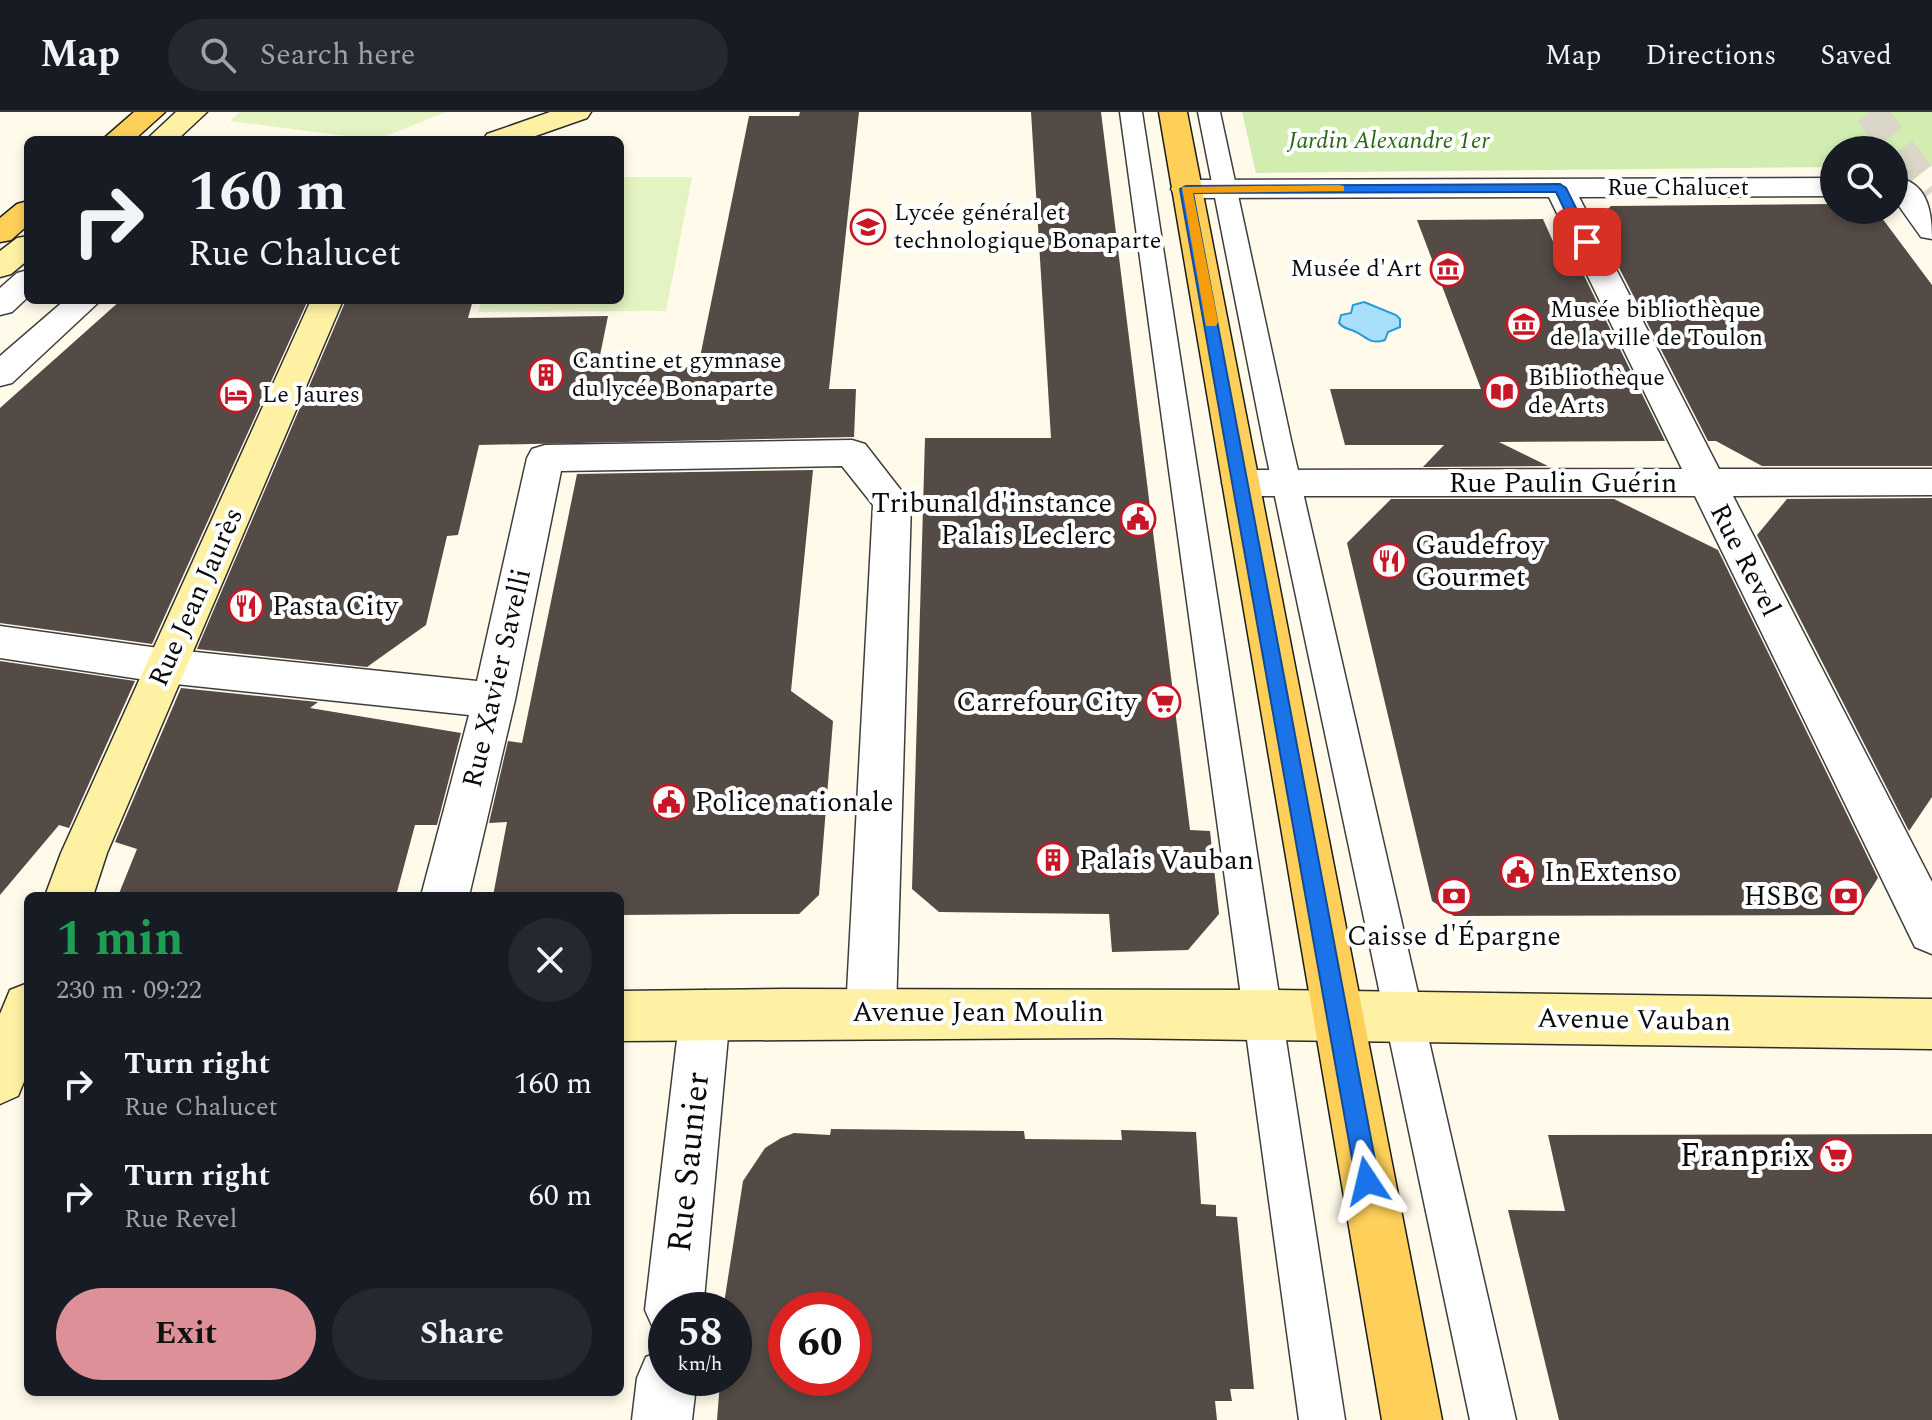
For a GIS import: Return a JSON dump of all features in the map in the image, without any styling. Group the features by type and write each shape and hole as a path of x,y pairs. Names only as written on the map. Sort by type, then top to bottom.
{"main road":[{"path":"121,136 151,112"},
{"path":"1173,112 1205,189 1241,483 1412,1420"},
{"path":"0,233 24,213"}],"street":[{"path":"157,136 172,112"},
{"path":"162,136 193,112"},
{"path":"508,136 577,112"},
{"name":"Rue Chalucet","path":"1205,189 1820,187"},
{"path":"1908,187 1932,187"},
{"name":"Rue Revel","path":"1560,188 1932,931"},
{"path":"1908,201 1932,230"},
{"path":"0,267 24,248"},
{"path":"0,305 24,284"},
{"path":"0,375 80,304"},
{"name":"Rue Jean Jaurès","path":"71,892 325,304"},
{"name":"Rue Xavier Savelli","path":"446,892 494,700 545,458 852,453 892,503 871,1011"},
{"name":"Rue Paulin Guérin","path":"1241,483 1932,482"},
{"path":"0,642 166,666 494,700"},
{"name":"Avenue Jean Moulin","path":"624,1016 871,1011 1337,1014"},
{"name":"Rue Saunier","path":"676,1292 705,1014"},
{"name":"Avenue Vauban","path":"1337,1014 1932,1024"},
{"path":"0,1078 19,1025"},
{"path":"662,1420 665,1396"}],"lane":[{"path":"1131,112 1265,1012 1322,1420"},
{"path":"1209,112 1205,189 1284,483 1493,1420"}],"green space":[{"path":"240,112 446,112 386,136 345,136 230,121"},
{"name":"Jardin Alexandre 1er","path":"1242,112 1932,112 1932,166 1908,167 1908,136 1820,136 1820,167 1256,173"},
{"path":"624,177 692,177 666,311 478,312 481,304 624,304"}],"water":[{"path":"1364,302 1396,315 1400,319 1400,327 1388,332 1385,340 1376,342 1339,323 1341,315 1351,313 1353,305"}],"building":[{"path":"800,112 859,112 829,389 856,389 854,437 479,445 458,535 447,536 426,625 367,667 197,649 344,304 472,304 468,318 608,316 597,370 698,367 749,116 799,116"},
{"path":"1031,112 1101,112 1190,830 1210,831 1219,914 1188,950 1112,952 1109,914 939,912 912,889 925,438 1051,438"},
{"path":"1820,204 1820,224 1886,224 1932,285 1932,466 1762,466 1716,441 1708,441 1595,221 1611,206"},
{"name":"Musée bibliothèque de la ville de Toulon","path":"1543,219 1559,255 1569,245 1665,441 1499,442 1548,466 1423,467 1444,445 1345,445 1330,389 1481,389 1417,220"},
{"path":"117,304 306,304 152,644 0,623 0,408"},
{"path":"813,470 791,691 833,721 819,895 799,914 624,915 624,892 494,892 507,822 489,823 508,741 522,743 577,474"},
{"path":"1932,498 1932,797 1909,831 1757,535 1787,499"},
{"path":"1391,499 1614,499 1718,550 1878,878 1854,915 1454,916 1432,901 1347,543"},
{"path":"0,661 135,681 69,828 59,825 0,895"},
{"path":"181,688 318,702 310,708 461,733 437,825 415,825 397,892 120,892 137,849 115,842"},
{"path":"831,1129 1024,1131 1025,1139 1122,1140 1121,1130 1196,1132 1201,1204 1216,1205 1216,1216 1237,1217 1254,1389 1230,1389 1232,1401 1215,1401 1217,1420 717,1420 719,1396 752,1396 752,1292 726,1292 743,1181 765,1148 794,1133 830,1135"},
{"path":"1932,1134 1932,1420 1559,1420 1508,1210 1565,1211 1548,1135"}],"tunnel":[{"path":"1870,112 1932,192"}],"slow traffic":[{"path":"1211,322 1186,189 1339,189"}],"place":[{"name":"Lycée général et technologique Bonaparte","path":"868,227"},
{"name":"Musée d'Art","path":"1448,269"},
{"name":"Musée bibliothèque de la ville de Toulon","path":"1524,324"},
{"name":"Cantine et gymnase du lycée Bonaparte","path":"546,375"},
{"name":"Bibliothèque de Arts","path":"1502,392"},
{"name":"Le Jaures","path":"236,395"},
{"name":"Tribunal d'instance Palais Leclerc","path":"1138,519"},
{"name":"Gaudefroy Gourmet","path":"1389,561"},
{"name":"Pasta City","path":"246,606"},
{"name":"Carrefour City","path":"1163,702"},
{"name":"Police nationale","path":"669,802"},
{"name":"Palais Vauban","path":"1053,860"},
{"name":"In Extenso","path":"1518,872"},
{"name":"Caisse d'Épargne","path":"1454,896"},
{"name":"HSBC","path":"1846,896"},
{"name":"Franprix","path":"1836,1156"}],"route":[{"path":"1367,1181 1186,189 1560,188 1587,242"}]}
